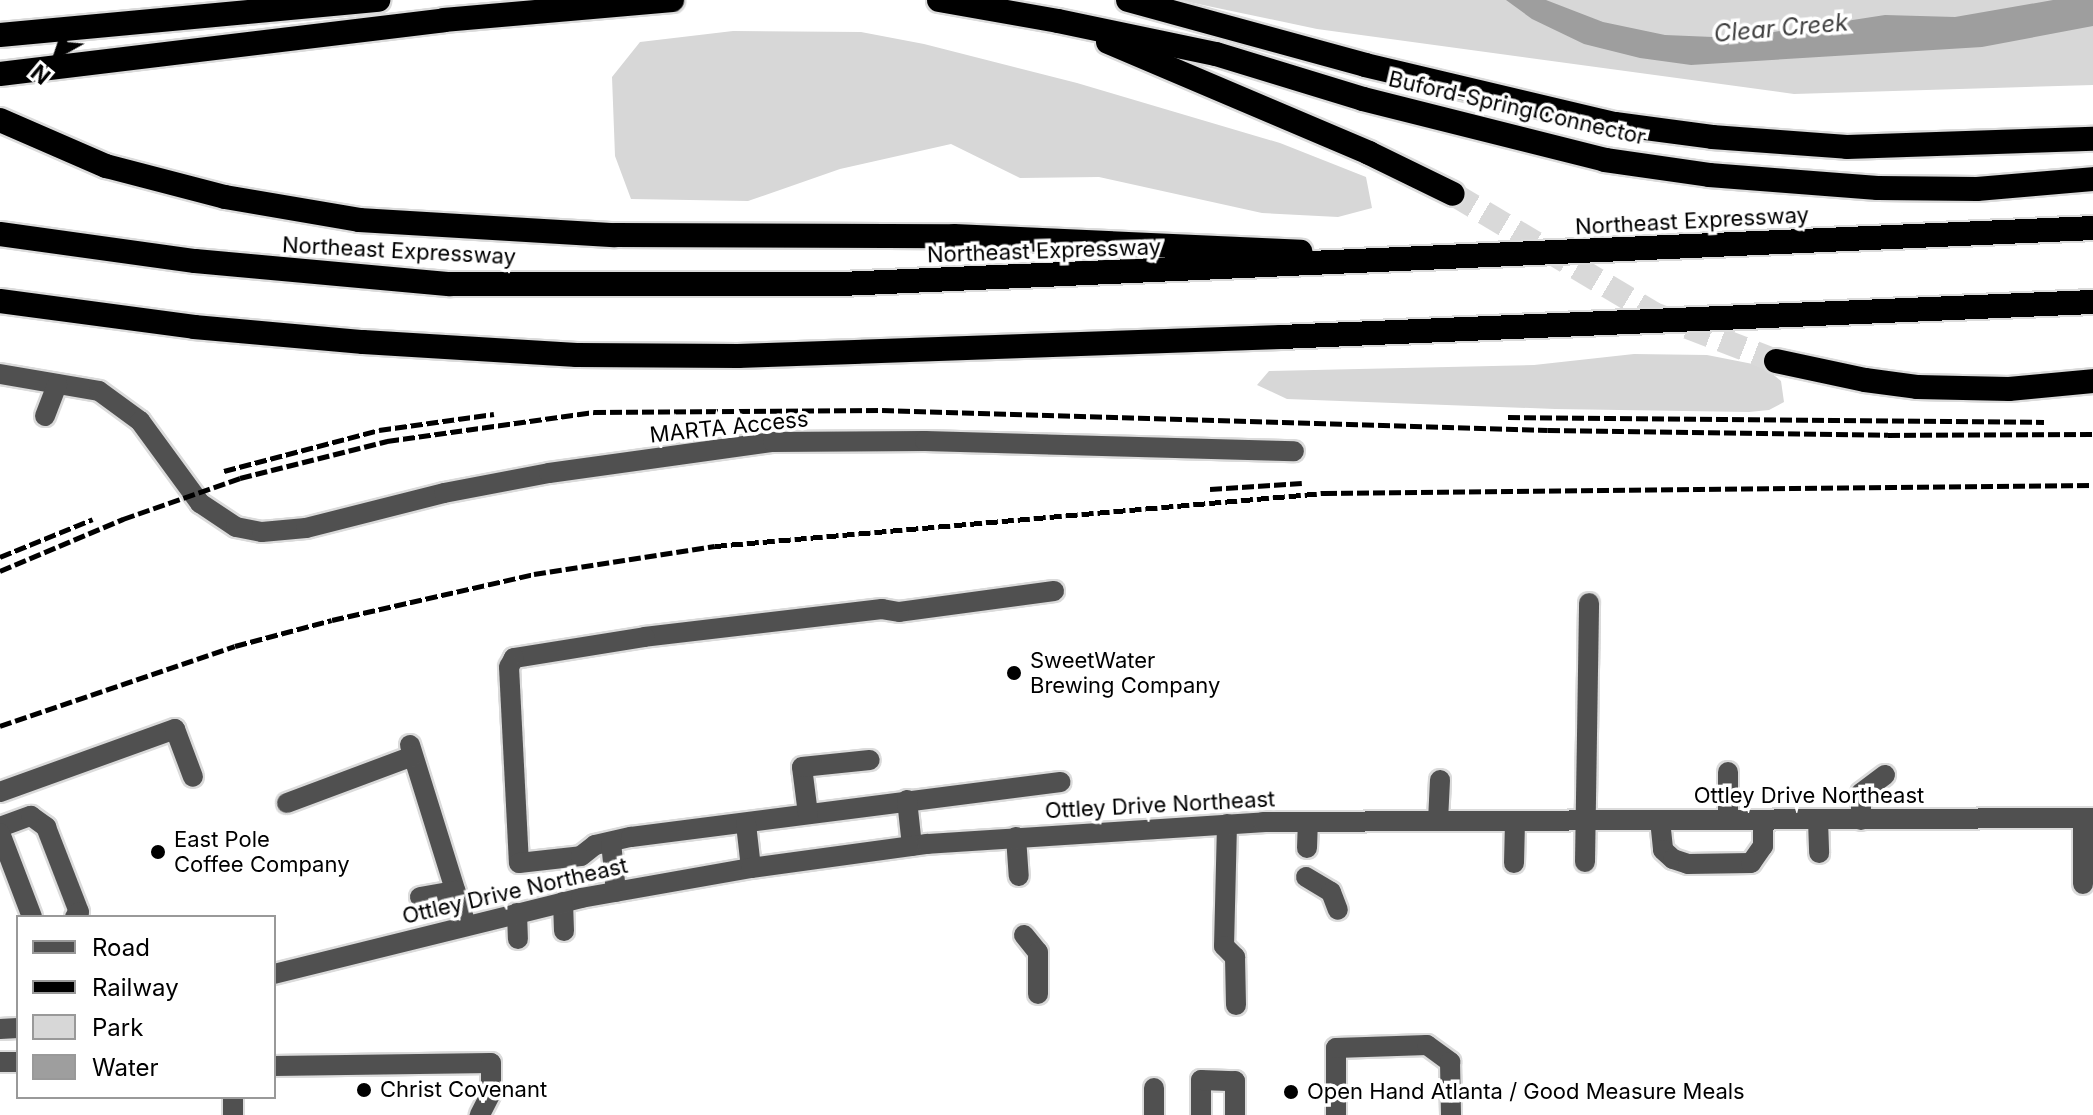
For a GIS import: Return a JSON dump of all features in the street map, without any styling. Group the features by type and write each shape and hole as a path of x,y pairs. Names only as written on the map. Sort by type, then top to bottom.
{"highway":[{"path":"0,35 378,0"},
{"path":"0,74 444,20 672,0"},
{"name":"Buford-Spring Connector","path":"939,0 1216,54 1363,99 1605,160 1709,175 1878,188 1977,189 2093,179"},
{"name":"Buford-Spring Connector","path":"1128,0 1365,65 1615,124 1847,147 2093,139"},
{"path":"1058,21 1369,153 1453,194"},
{"path":"0,120 106,166 210,193 359,220 615,235 954,236 1447,259"},
{"name":"Northeast Expressway","path":"0,234 195,261 450,284 841,284 2093,228"},
{"path":"0,301 194,327 394,345 577,355 738,356 1312,336 2093,302"},
{"path":"1776,361 1852,378 1917,387 2009,389 2093,381"}],"street":[{"name":"MARTA Access","path":"0,374 99,391 140,421 200,503 236,527 262,532 306,528 444,493 549,473 773,442 925,441 1294,451"},
{"path":"45,416 57,384"},
{"path":"1054,591 899,612 882,609 645,637 514,658 509,667 519,863 581,856 595,845 726,823 746,824 907,800 1060,782"},
{"path":"1585,862 1589,603"},
{"path":"0,792 175,729 193,777"},
{"path":"287,803 412,750 466,925"},
{"path":"808,814 802,767 870,760"},
{"path":"1728,772 1728,820"},
{"path":"1861,820 1861,793 1885,775"},
{"path":"1438,821 1440,780"},
{"path":"907,800 912,846"},
{"name":"Ottley Drive Northeast","path":"276,973 563,902 751,868 912,846 1227,824 1253,815 1308,822 2088,818"},
{"path":"31,915 0,830 31,816 46,827 79,912 77,915"},
{"path":"2081,875 2088,818"},
{"path":"1660,820 1663,850 1673,859 1688,864 1751,863 1763,846 1763,820"},
{"path":"1818,820 1819,853"},
{"path":"1514,863 1515,821"},
{"path":"1307,848 1308,822"},
{"path":"746,824 751,868"},
{"path":"1227,824 1224,946 1235,957 1236,1005"},
{"path":"1016,837 1019,876"},
{"path":"611,842 616,892"},
{"path":"1306,877 1331,892 1338,910"},
{"path":"420,897 455,891"},
{"path":"563,902 564,931"},
{"path":"517,913 518,939"},
{"path":"1024,935 1038,952 1038,994"},
{"path":"1336,1115 1336,1048 1427,1045 1450,1062 1451,1115"},
{"path":"276,1066 491,1063 491,1093 480,1115"},
{"path":"1201,1115 1201,1080 1235,1081 1235,1115"},
{"path":"1154,1088 1154,1115"}],"green space":[{"path":"1179,0 2093,0 2093,85 1794,94 1317,29"},
{"path":"733,31 861,32 924,44 1077,83 1280,143 1366,177 1372,208 1338,217 1262,213 1099,177 1020,178 951,144 840,169 748,201 631,199 615,156 612,77 640,42"},
{"path":"1634,354 1707,355 1763,366 1781,381 1784,402 1769,410 1749,412 1555,409 1287,399 1257,385 1269,371 1534,365"}],"water":[{"path":"1506,0 1546,0 1603,22 1665,35 1713,37 1761,34 1885,15 1955,17 2053,0 2093,0 2093,26 1982,47 1691,65 1640,58 1584,44 1532,19"}],"tunnel":[{"path":"1453,194 1654,314 1776,361"}],"railway":[{"path":"0,571 123,519 240,478 387,441 594,412 882,410 1548,430 1888,435 2093,434"},
{"path":"224,471 379,430 494,414"},
{"path":"1508,417 2044,422"},
{"path":"1210,489 1302,483"},
{"path":"0,726 235,646 332,620 534,574 715,546 1325,493 2093,485"},
{"path":"0,557 93,519"}],"place":[{"name":"SweetWater Brewing Company","path":"1014,673"},
{"name":"East Pole Coffee Company","path":"158,852"},
{"name":"Christ Covenant","path":"364,1090"},
{"name":"Open Hand Atlanta / Good Measure Meals","path":"1291,1092"}],"water label":[{"name":"Clear Creek","path":"1781,28"}]}
